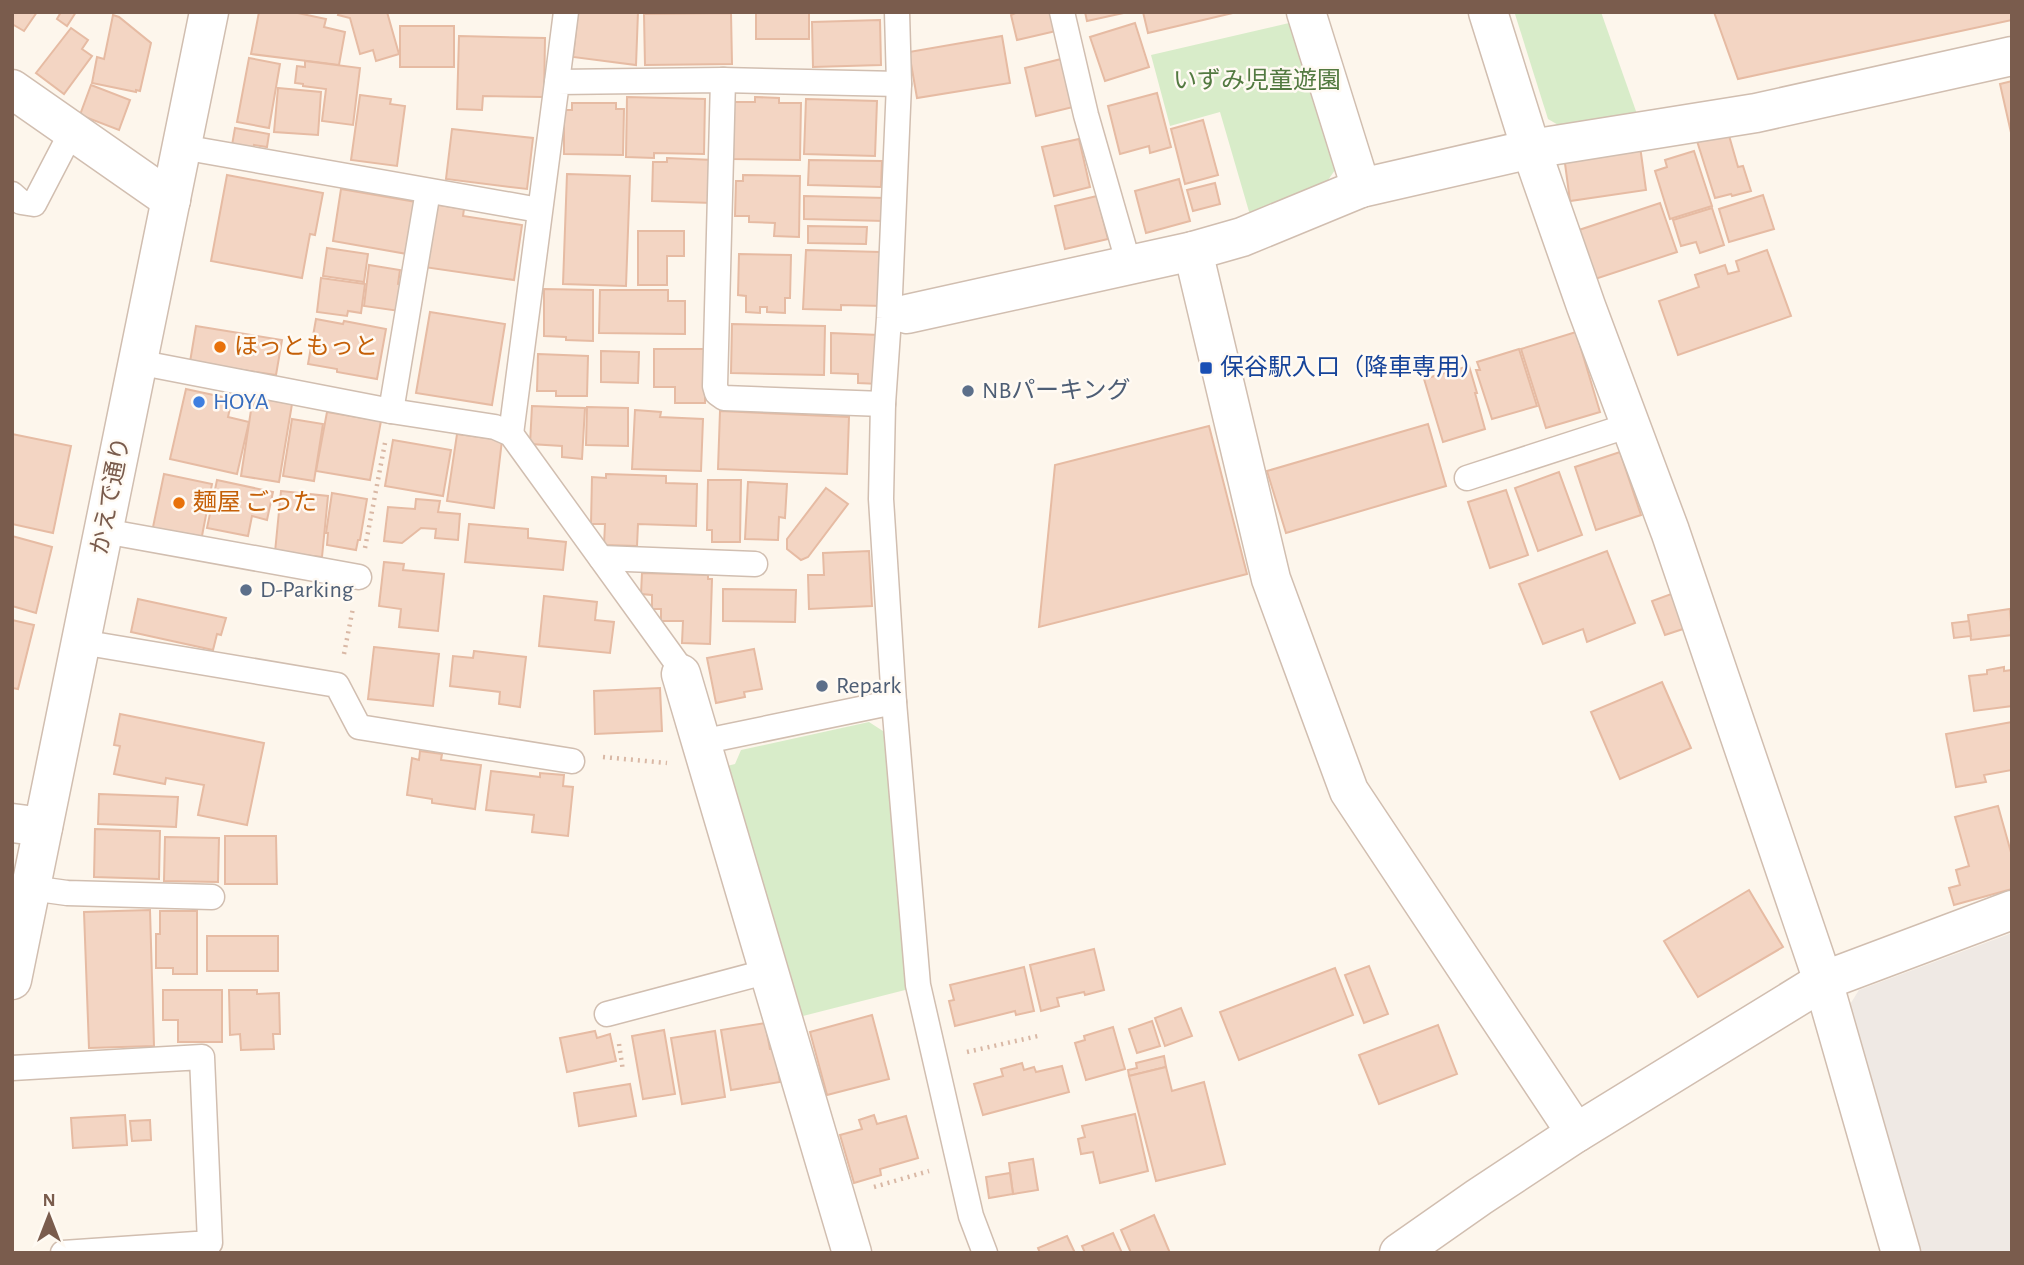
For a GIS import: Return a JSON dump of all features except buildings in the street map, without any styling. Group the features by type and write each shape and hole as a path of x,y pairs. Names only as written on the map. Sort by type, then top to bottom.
{"street":[{"name":"かえで通り","path":"12,980 31,888 28,825 81,642 209,12"},
{"path":"1306,12 1362,188"},
{"path":"1488,12 1531,149 1670,531 1823,981 1901,1253"},
{"path":"898,316 1193,251 1251,234 1362,188 1531,149 1756,113 2012,56"},
{"path":"12,89 171,200"},
{"path":"1193,251 1271,579 1349,790 1576,1133"},
{"path":"681,674 852,1253"},
{"path":"1398,1253 1576,1133 1823,981 2012,910"}],"lane":[{"path":"510,435 566,12"},
{"path":"897,12 898,316 883,404 881,499 894,702 918,985 971,1216 985,1253"},
{"path":"1062,12 1086,115 1129,265"},
{"path":"557,82 723,80 899,84"},
{"path":"723,80 715,386 717,393 724,398 883,404"},
{"path":"12,194 21,202 34,204 72,131"},
{"path":"182,147 539,210"},
{"path":"391,411 428,191"},
{"path":"137,362 391,411 495,427 510,435 676,662 681,674"},
{"path":"1467,478 1630,425"},
{"path":"104,531 359,577"},
{"path":"601,558 755,564"},
{"path":"81,642 337,685 359,727 572,761"},
{"path":"705,754 894,702"},
{"path":"31,888 67,893 212,897"},
{"path":"607,1014 769,971"},
{"path":"12,1068 202,1057 210,1243 63,1253"}],"path":[{"path":"572,761 585,755 705,754"},
{"path":"935,1059 1038,1036"},
{"path":"836,1198 958,1162"}],"shaded area":[{"path":"2012,933 2012,1253 1918,1253 1849,1006 1859,990"}],"green space":[{"path":"1601,12 1637,114 1560,126 1548,119 1515,14"},
{"name":"いずみ児童遊園","path":"1289,23 1335,170 1326,183 1250,215 1220,112 1170,126 1151,55"},
{"path":"869,722 886,733 897,895 909,989 799,1017 727,766 735,764 741,750"}],"place":[{"name":"ほっともっと","path":"220,347"},
{"name":"保谷駅入口（降車専用）","path":"1206,368"},
{"name":"NBパーキング","path":"968,391"},
{"name":"HOYA","path":"199,402"},
{"name":"麺屋 ごった","path":"179,503"},
{"name":"D-Parking","path":"246,590"},
{"name":"Repark","path":"822,686"}]}
